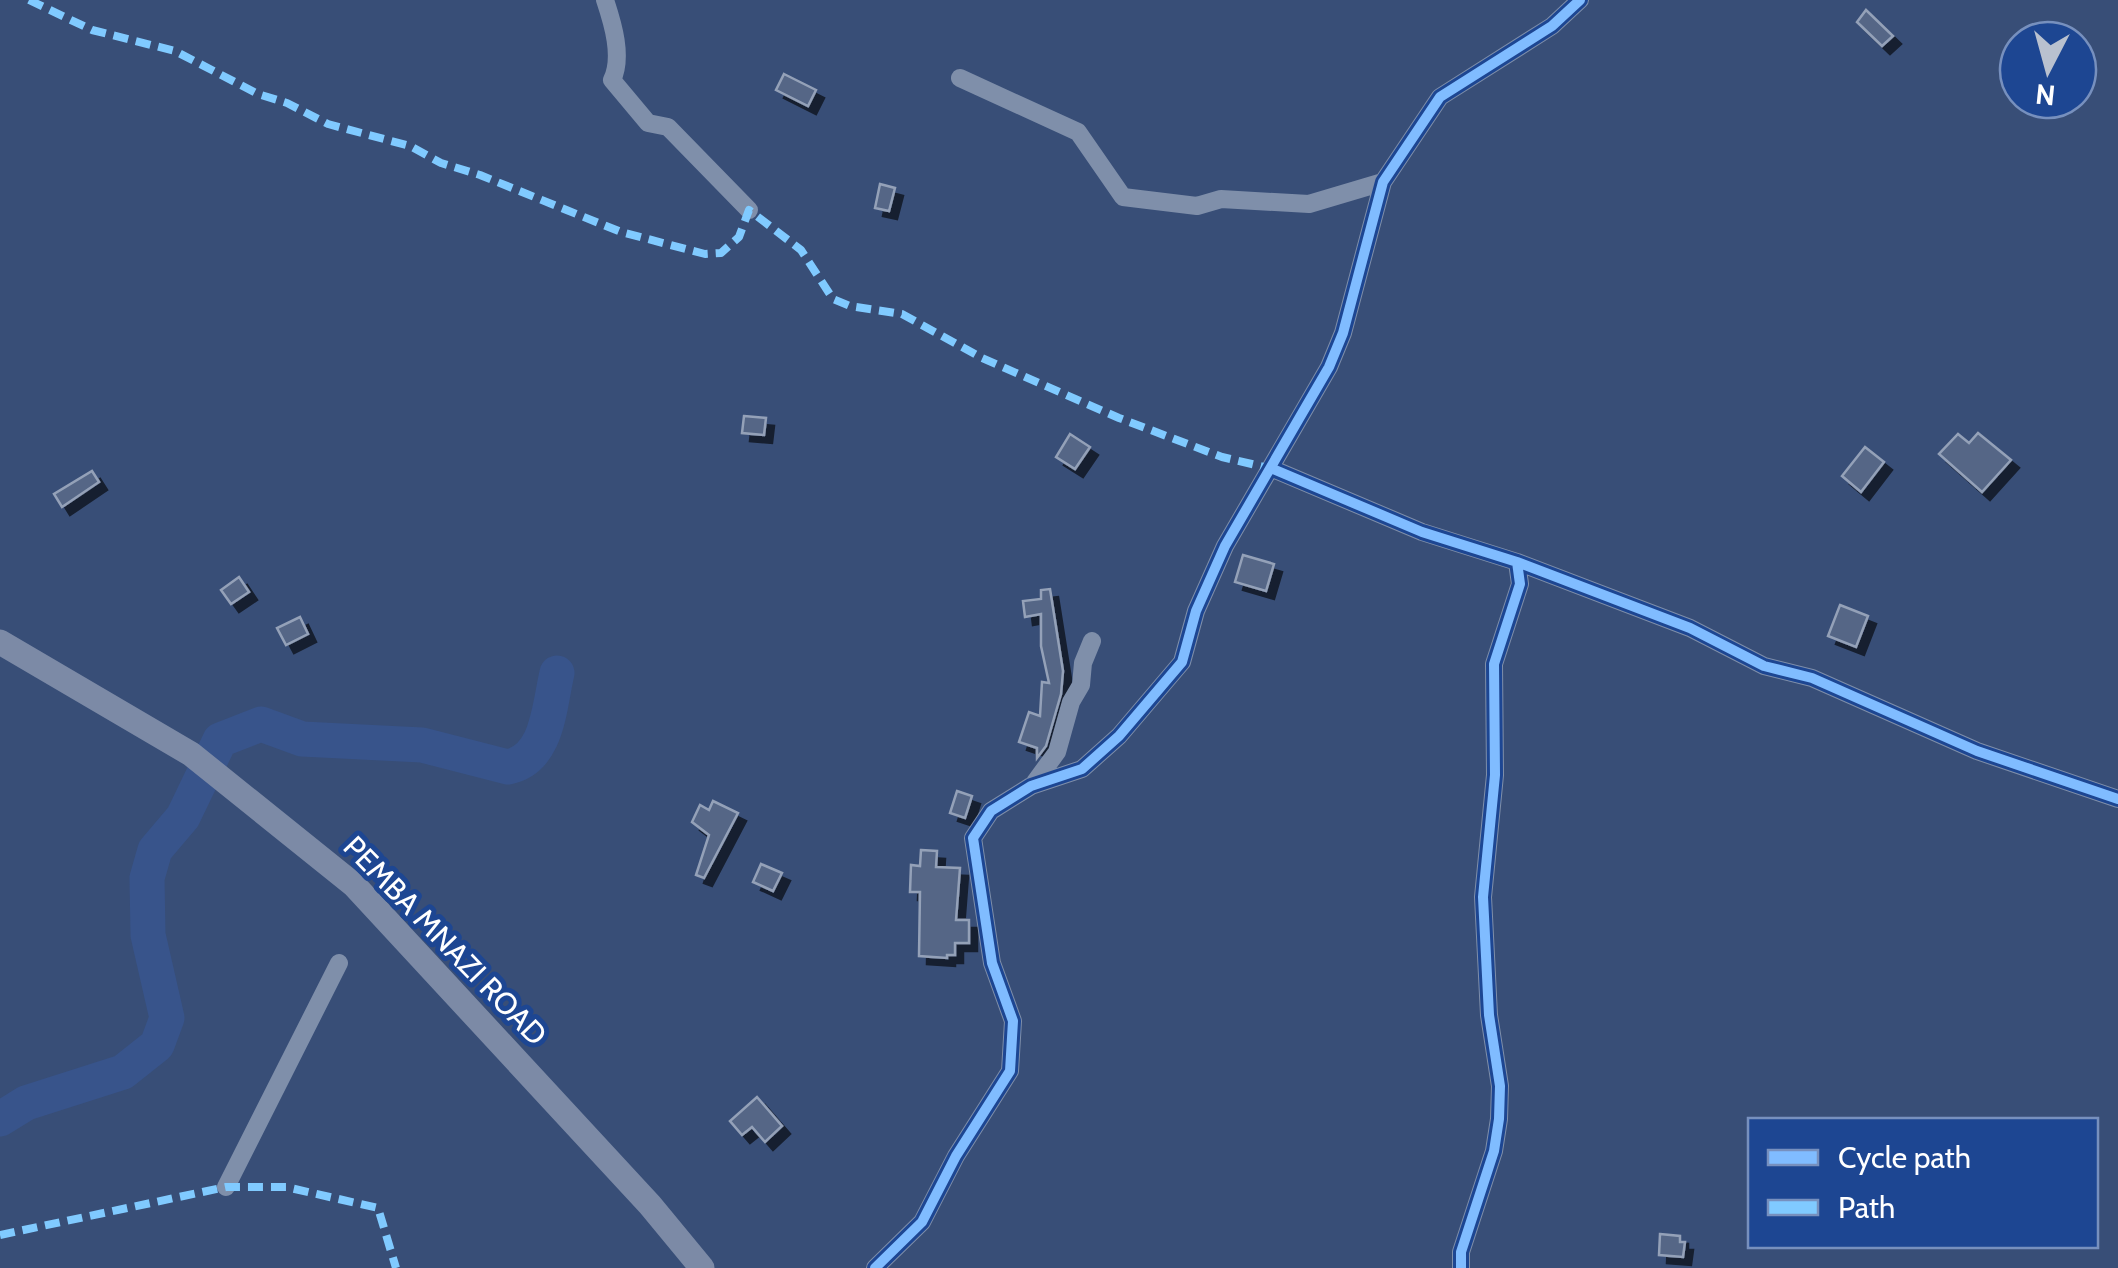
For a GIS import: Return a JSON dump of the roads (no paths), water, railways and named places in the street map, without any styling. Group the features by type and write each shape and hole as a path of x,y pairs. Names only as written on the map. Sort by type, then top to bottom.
{"main road":[{"name":"PEMBA MNAZI ROAD","path":"0,642 191,754 354,885 650,1205 702,1268"}],"street":[{"path":"605,0 614,25 616,70 612,80 648,124 668,127 749,210"},
{"path":"875,1268 922,1222 956,1156 1010,1072 1012,1022 992,963 973,838 990,811 1031,786 1082,769 1164,687 1182,662 1196,611 1225,546 1329,368 1383,182 1440,97 1552,26 1580,0"},
{"path":"960,78 1078,132 1123,197 1197,206 1221,200 1310,204 1383,182"},
{"path":"1272,470 1422,532 1517,562 1690,628 1764,666 1812,678 1976,751 2118,799"},
{"path":"1460,1268 1461,1252 1494,1151 1499,1119 1500,1086 1490,1015 1483,897 1495,775 1494,664 1520,584 1517,562"},
{"path":"1031,786 1058,752 1071,702 1082,685 1092,641"},
{"path":"226,1187 339,963"}],"waterway":[{"path":"0,1119 26,1103 123,1072 157,1045 167,1018 148,935 147,878 155,850 183,817 220,740 261,724 302,739 422,745 508,767 521,762 539,743 557,673"}]}
